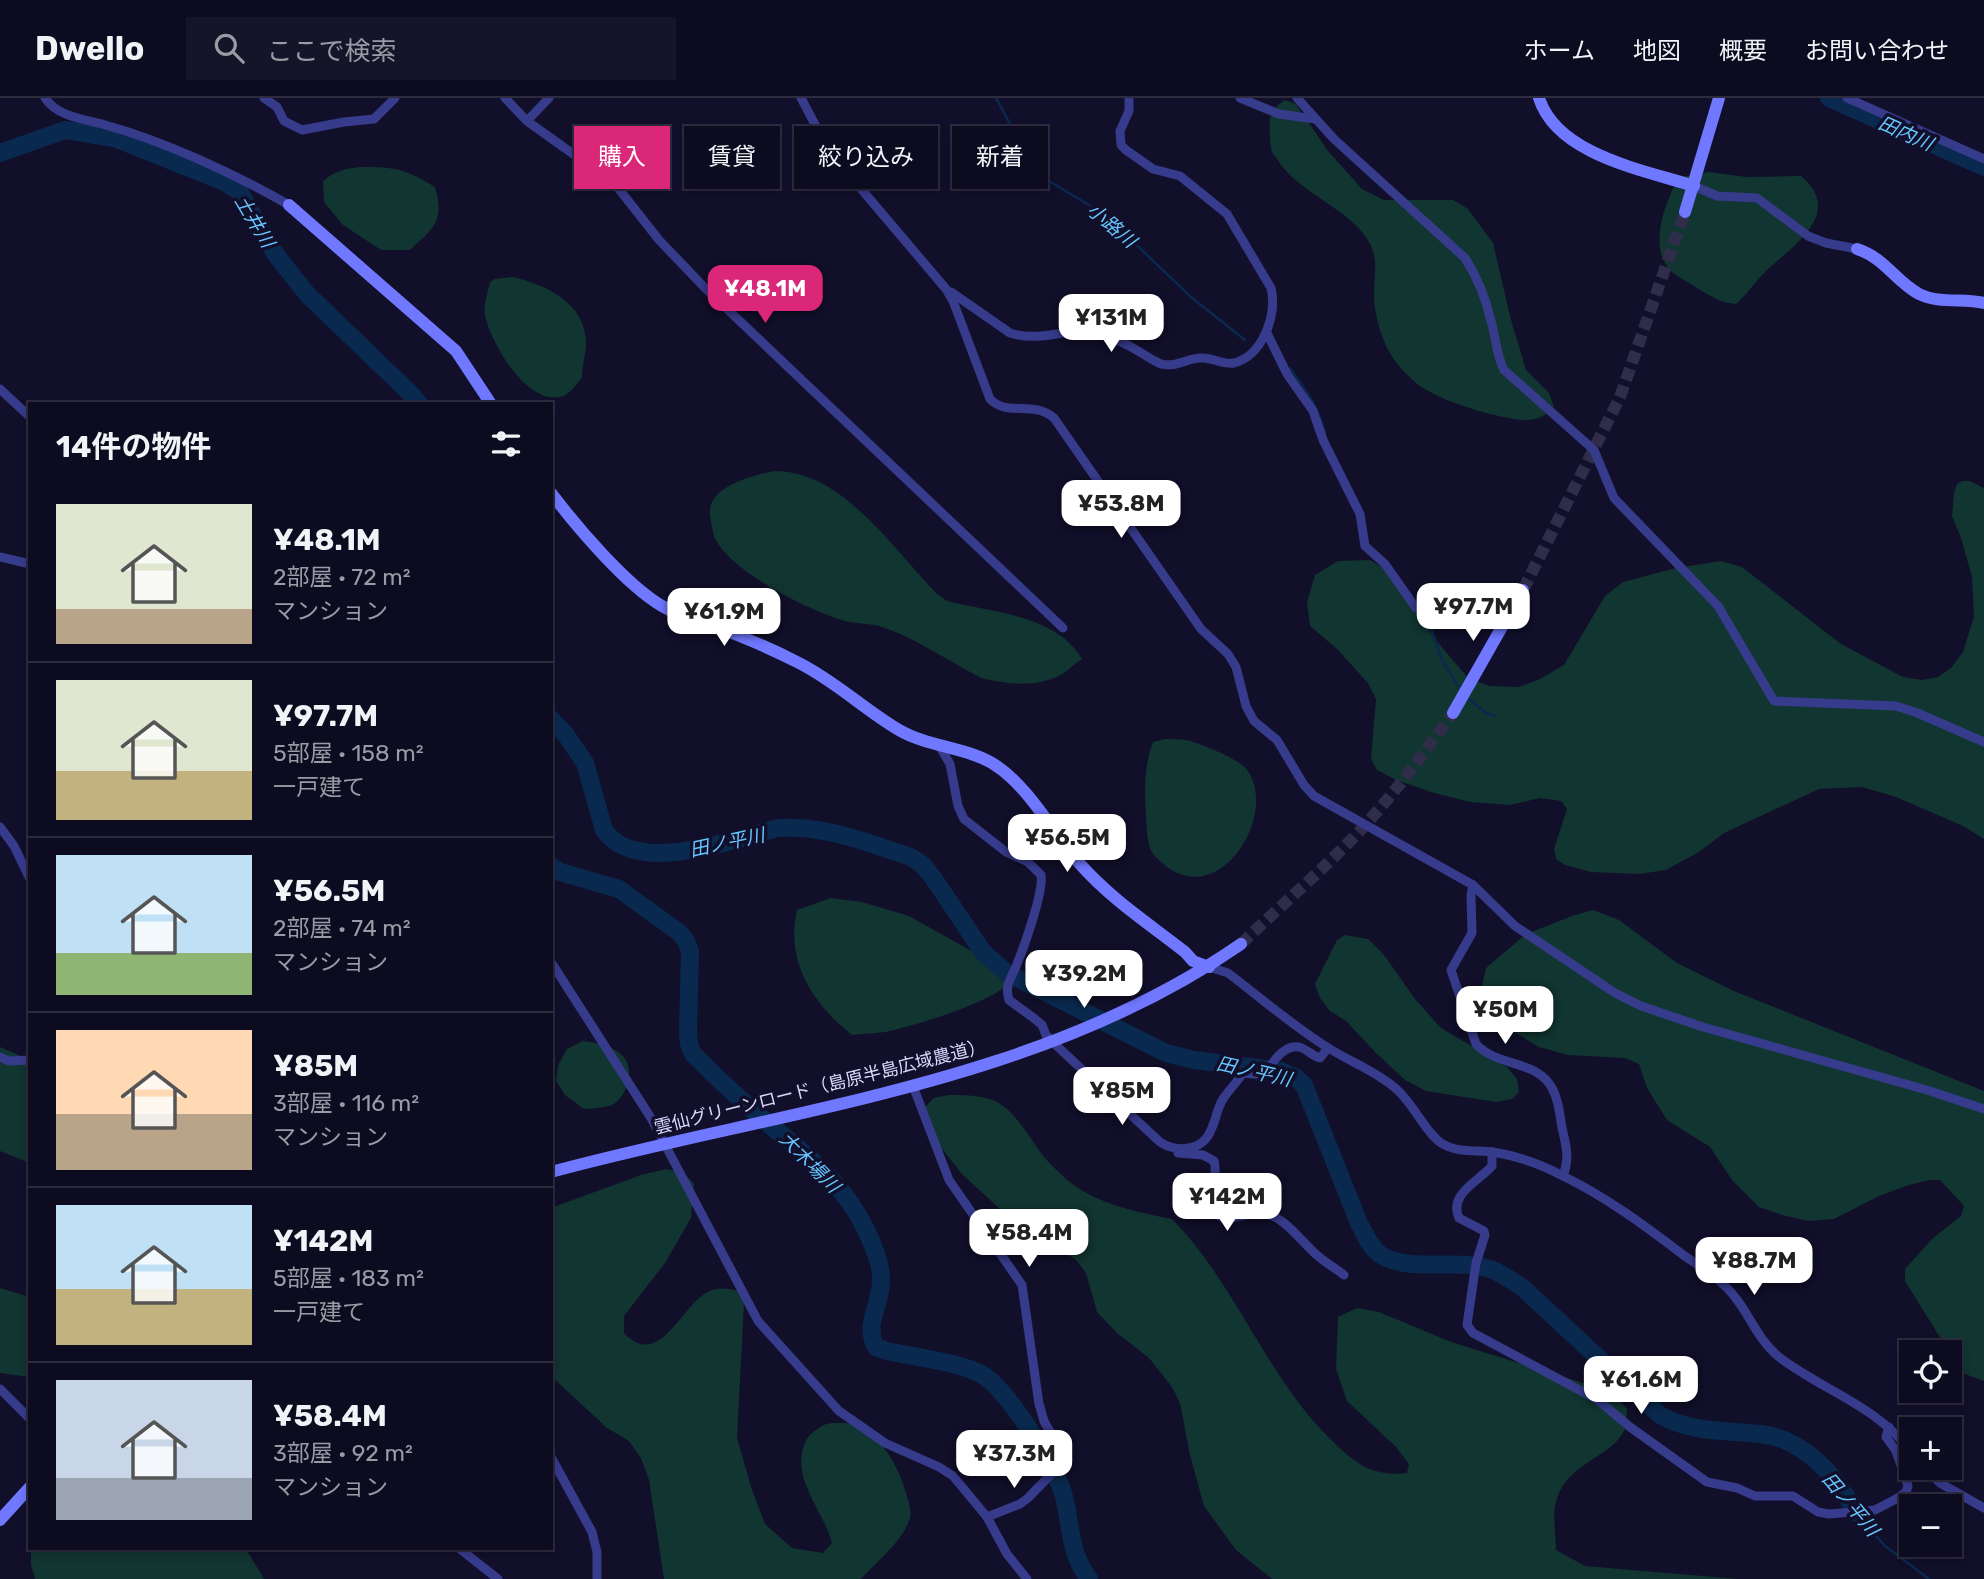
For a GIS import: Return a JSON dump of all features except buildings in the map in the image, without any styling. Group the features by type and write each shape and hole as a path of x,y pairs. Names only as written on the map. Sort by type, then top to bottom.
{"street":[{"path":"45,98 58,111 118,129 238,176 289,205 456,351 490,402"},
{"path":"264,98 277,107 284,121 302,130 344,122 369,121 380,115 395,98"},
{"path":"505,98 527,121 615,184 659,240 706,289 1063,628"},
{"path":"527,121 549,98"},
{"path":"801,98 829,152 946,289 990,399 1005,408 1037,408 1054,418 1201,629 1228,653 1236,667 1246,706 1254,721 1277,740 1304,785 1314,796 1474,885 1515,926 1615,993 1641,1006 1703,1027 1927,1090 1984,1109"},
{"path":"946,289 1010,333 1021,336 1054,336 1076,331 1093,333 1113,339 1165,365 1176,365 1204,357 1223,363 1234,363 1249,355 1271,324 1271,288 1227,214 1180,176 1153,169 1121,145 1120,131 1129,111 1129,98"},
{"path":"1240,98 1279,114 1316,119"},
{"path":"1297,98 1427,225 1465,258 1476,276 1491,320 1498,358 1504,370 1594,450 1614,498 1718,606 1774,701 1896,706 1984,742"},
{"path":"1539,98 1552,122 1568,138 1586,149 1695,182 1717,196 1757,198 1808,236 1871,254 1921,295 1935,299 1984,303"},
{"path":"1685,212 1719,98"},
{"path":"1847,98 1984,159"},
{"path":"1267,333 1287,374 1313,411 1323,439 1360,514 1365,546 1385,564 1416,608 1420,609 1455,594 1462,594 1471,599 1500,630"},
{"path":"0,389 28,415"},
{"path":"553,496 629,580 663,607 756,643 801,664 900,731 998,766 1014,780 1080,864 1108,893 1193,961 1228,973 1328,1048 1400,1091 1443,1144 1453,1149 1492,1152 1536,1164 1563,1176 1628,1214 1725,1286 1740,1303 1762,1341 1777,1355 1811,1380 1877,1416 1899,1436"},
{"path":"0,557 28,564"},
{"path":"1453,713 1523,590"},
{"path":"940,747 950,764 958,806 964,819 1006,852 1028,862 1041,875 1040,891 1006,988 1009,1000 1035,1018 1059,1048 1160,1142 1176,1153 1203,1155 1214,1161 1216,1177 1206,1197 1207,1204 1218,1215 1236,1219 1256,1213 1269,1215 1288,1227 1319,1257 1343,1275"},
{"path":"0,827 14,846 28,875"},
{"path":"1474,885 1472,933 1454,962 1452,977 1476,1044 1496,1059 1536,1071 1547,1079 1555,1092 1568,1155 1563,1176"},
{"name":"雲仙グリーンロード（島原半島広域農道）","path":"553,1171 626,1152 889,1092 998,1062 1111,1018 1209,967 1241,944"},
{"path":"553,965 651,1118 758,1321 839,1411 885,1443 953,1476 987,1517 1007,1554 1027,1579"},
{"path":"1170,1149 1191,1147 1207,1137 1224,1098 1243,1073 1265,1075 1279,1055 1293,1047 1299,1047 1320,1058 1328,1048"},
{"path":"0,1057 16,1061 28,1060"},
{"path":"913,1086 949,1180 1022,1285 1039,1404 1044,1420 1062,1451 1062,1461 1058,1467 1020,1504 987,1517"},
{"path":"1492,1152 1492,1166 1465,1189 1457,1208 1459,1218 1484,1231 1485,1235 1476,1267 1467,1325 1473,1333 1598,1400 1630,1427 1707,1482 1737,1488 1755,1496 1793,1496 1824,1514 1875,1510 1908,1489 1896,1451 1886,1437 1889,1427"},
{"path":"0,1389 28,1417"},
{"path":"553,1461 592,1532 597,1552 597,1579"},
{"path":"1937,1480 1984,1508"},
{"path":"0,1520 28,1489"},
{"path":"461,1550 498,1579"}],"green space":[{"path":"1285,100 1296,104 1328,151 1362,189 1384,200 1453,200 1468,209 1493,243 1526,370 1549,393 1554,407 1539,418 1527,420 1501,417 1438,396 1416,383 1399,366 1388,349 1377,321 1374,299 1375,263 1369,242 1351,221 1291,176 1272,152 1271,117 1274,109"},
{"path":"361,167 400,170 435,187 438,216 431,229 410,250 381,250 343,225 324,202 323,181 341,171"},
{"path":"1709,172 1746,177 1801,176 1813,190 1818,203 1816,216 1801,240 1762,275 1736,304 1716,299 1676,275 1663,260 1660,249 1659,237 1664,212 1678,178"},
{"path":"513,277 551,291 572,307 579,317 586,343 582,377 571,391 563,396 550,397 524,383 503,356 488,327 485,307 490,282"},
{"path":"775,471 800,474 845,498 884,535 937,594 947,601 1040,624 1071,644 1082,659 1054,678 1034,683 981,678 894,631 830,616 792,599 752,576 735,563 714,536 711,505 724,489 744,479"},
{"path":"1970,481 1984,488 1984,839 1963,826 1896,797 1862,787 1819,789 1724,833 1699,852 1666,870 1639,874 1591,872 1565,865 1556,859 1554,849 1567,809 1561,801 1540,798 1510,805 1470,802 1396,780 1377,770 1371,759 1376,699 1368,683 1337,649 1310,626 1307,602 1315,575 1338,561 1370,560 1387,570 1435,639 1468,678 1490,686 1519,687 1564,665 1605,596 1623,582 1676,568 1721,561 1742,567 1841,644 1903,677 1922,680 1938,677 1951,668 1963,652 1974,616 1972,577 1952,516 1954,493 1957,484"},
{"path":"1165,739 1192,742 1229,757 1248,771 1255,790 1255,811 1249,832 1238,851 1223,867 1205,875 1186,876 1166,866 1150,847 1145,797 1147,764 1153,742"},
{"path":"831,898 862,902 909,916 977,954 1002,972 1010,983 987,998 936,1018 885,1032 852,1035 814,996 805,980 795,947 797,910"},
{"path":"1593,910 1619,920 1677,963 1734,991 1984,1091 1984,1381 1962,1373 1962,1340 1942,1340 1905,1281 1905,1269 1932,1239 1961,1216 1964,1206 1940,1180 1909,1185 1879,1196 1834,1219 1809,1221 1759,1207 1732,1180 1710,1147 1667,1120 1647,1088 1639,1064 1625,1058 1568,1055 1539,1047 1511,1030 1488,1010 1481,991 1486,968 1526,934"},
{"path":"1345,935 1368,939 1384,955 1415,999 1441,1028 1507,1067 1517,1079 1519,1092 1512,1099 1496,1102 1426,1091 1405,1080 1346,1021 1330,1011 1320,998 1315,984 1337,940"},
{"path":"583,1041 612,1048 620,1053 629,1067 626,1088 621,1098 612,1105 584,1109 565,1095 556,1081 558,1065 567,1049"},
{"path":"0,1047 28,1059 28,1162 0,1151"},
{"path":"948,1095 984,1098 1002,1105 1016,1118 1044,1157 1067,1180 1091,1195 1131,1210 1172,1219 1212,1268 1297,1401 1317,1425 1358,1463 1375,1471 1397,1474 1407,1473 1409,1464 1396,1447 1347,1401 1336,1369 1338,1317 1357,1308 1379,1312 1451,1342 1590,1385 1620,1401 1627,1409 1625,1429 1617,1440 1567,1480 1560,1492 1554,1511 1556,1550 1585,1566 1738,1579 1272,1579 1236,1550 1204,1506 1180,1403 1172,1387 1149,1358 1117,1333 1097,1312 1086,1273 1076,1260 1004,1213 962,1174 927,1130 926,1106 934,1098"},
{"path":"666,1169 688,1178 694,1184 691,1218 665,1263 624,1316 624,1333 637,1343 658,1341 706,1293 722,1289 739,1291 744,1303 737,1438 765,1524 792,1548 823,1553 832,1543 807,1488 801,1465 808,1438 826,1424 852,1424 864,1429 885,1449 905,1488 910,1519 894,1545 861,1579 664,1579 649,1480 641,1458 629,1441 607,1428 553,1378 553,1207 641,1175"},
{"path":"0,1288 28,1296 28,1377 0,1373"},
{"path":"31,1550 247,1550 264,1579 35,1579"}],"waterway":[{"name":"小路川","path":"996,98 1028,157 1044,178 1104,214 1191,297 1245,340"},
{"name":"田内川","path":"1829,98 1984,167"},
{"name":"土井川","path":"0,153 65,130 114,138 224,182 239,191 276,255 307,294 418,402"},
{"name":"小路川","path":"1290,368 1315,407 1325,433"},
{"name":"小路川","path":"1422,611 1428,620 1442,660 1458,686"},
{"name":"小路川","path":"1469,699 1486,713 1495,716"},
{"name":"田ノ平川","path":"553,721 585,763 604,830 619,844 638,851 686,851 778,828 796,828 846,836 911,857 923,865 934,879 983,952 1007,973 1166,1053 1194,1060 1281,1071 1295,1077 1304,1085 1359,1223 1377,1252 1406,1263 1477,1266 1503,1275 1523,1288 1660,1415 1696,1428 1760,1434 1790,1443 1804,1451 1829,1473 1856,1513"},
{"name":"大木場川","path":"553,867 560,872 619,889 680,933 690,951 688,1031 693,1054 826,1174 854,1209 866,1230 881,1272 872,1326 876,1347 971,1370 981,1374 1003,1394 1040,1446 1058,1480 1077,1558 1089,1579"},
{"name":"田ノ平川","path":"1857,1514 1885,1546 1929,1579"}],"tunnel":[{"path":"1523,590 1620,397 1685,212"},
{"path":"1241,944 1365,825 1453,713"}]}
